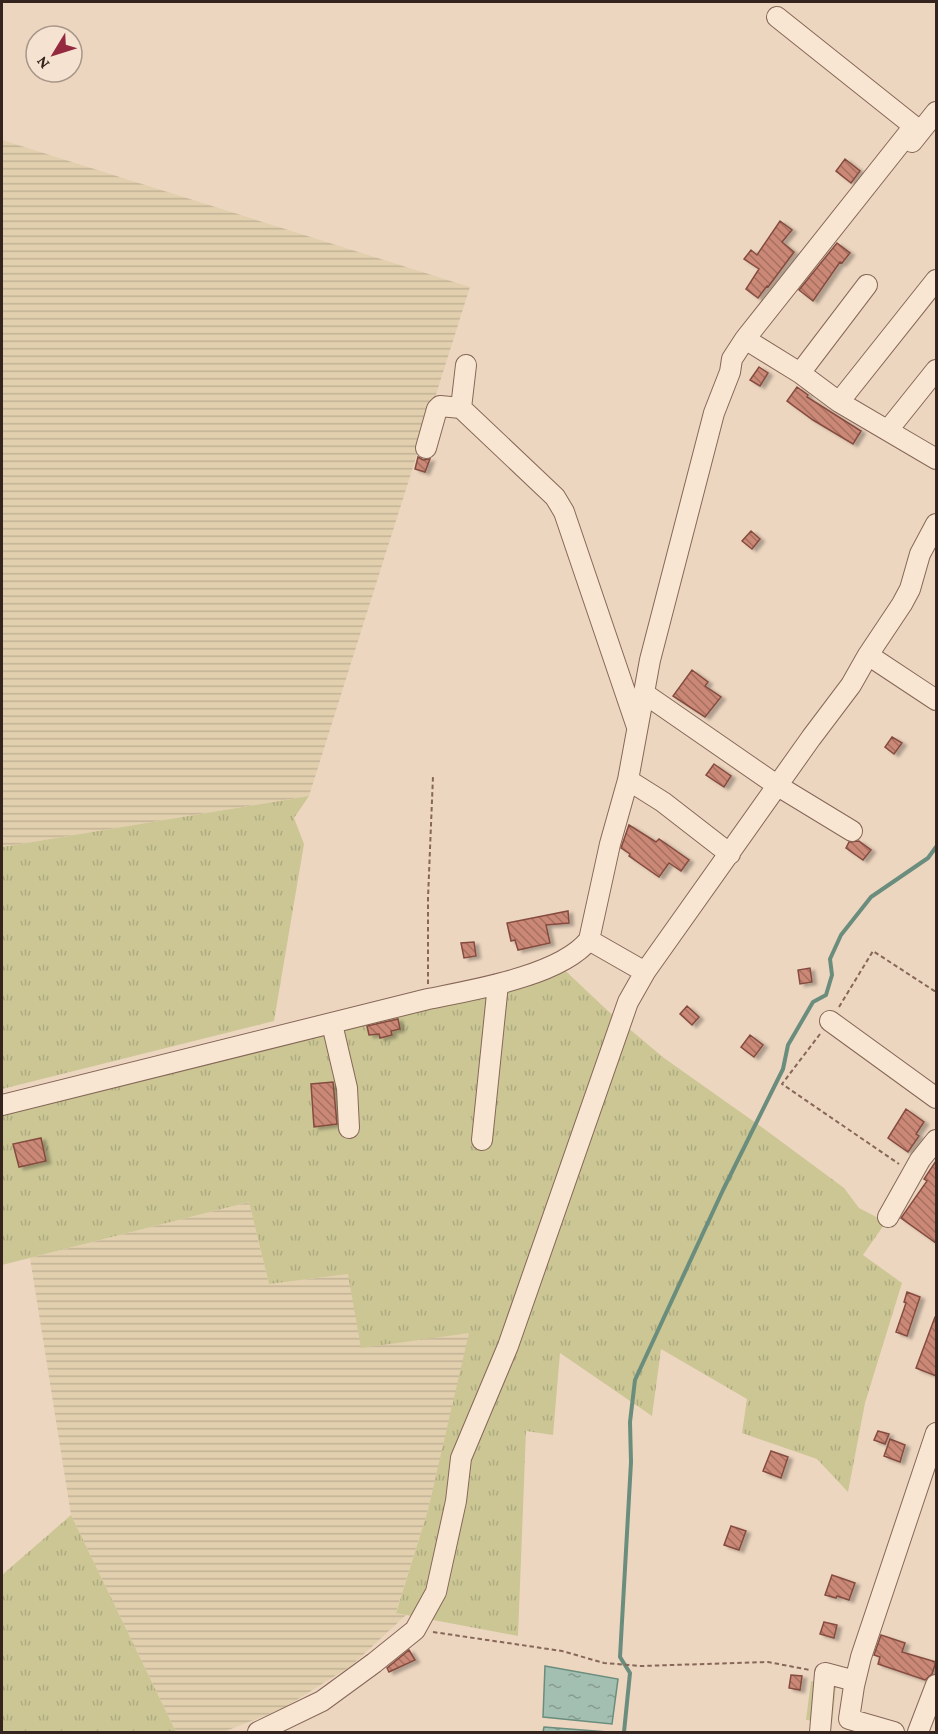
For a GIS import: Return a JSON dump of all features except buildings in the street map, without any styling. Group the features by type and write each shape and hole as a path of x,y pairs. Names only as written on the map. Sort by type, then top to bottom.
{"street":[{"path":"777,17 917,128"},
{"path":"2,1105 271,1037 498,984 568,958 581,950 589,940 610,844 628,780 650,660 714,413 730,372 744,358 749,341 917,128 936,112"},
{"path":"839,402 936,280"},
{"path":"800,373 867,285"},
{"path":"749,341 800,373 839,402 934,453"},
{"path":"461,408 466,365"},
{"path":"888,430 936,370"},
{"path":"426,448 437,409 440,406 461,408 555,497 564,512 637,727"},
{"path":"258,1732 322,1701 415,1630 436,1592 456,1501 460,1458 508,1346 628,1002 645,972 851,685 868,655 903,604 920,554 936,524"},
{"path":"868,655 936,700"},
{"path":"645,694 778,786 852,831"},
{"path":"628,780 663,802 729,854"},
{"path":"589,940 645,972"},
{"path":"482,1140 498,984"},
{"path":"831,1021 936,1098"},
{"path":"332,1024 347,1088 349,1128"},
{"path":"888,1217 920,1160 936,1140"},
{"path":"894,1732 849,1719 855,1681 936,1433"},
{"path":"820,1732 825,1673 855,1681"},
{"path":"918,1732 936,1686"}],"path":[{"path":"428,999 433,776"},
{"path":"873,951 936,992"},
{"path":"782,1084 914,1174"},
{"path":"415,1630 562,1651 604,1663 641,1666 768,1662 825,1673"}],"shaded area":[{"path":"2,140 470,287 309,796 2,847"},
{"path":"249,1202 269,1284 348,1274 470,1333 428,1510 396,1612 406,1615 351,1666 282,1709 223,1732 176,1732 71,1515 30,1258"}],"green space":[{"path":"309,796 294,818 304,844 274,1021 2,1089 2,847"},
{"path":"554,960 608,1011 664,1058 844,1188 859,1208 886,1222 863,1255 902,1283 865,1403 848,1492 817,1459 742,1433 747,1399 661,1349 652,1416 560,1353 553,1435 526,1431 518,1636 396,1613 428,1510 469,1333 361,1348 348,1274 269,1284 249,1202 2,1265 2,1102"},
{"path":"71,1515 176,1732 2,1732 2,1575"},
{"path":"811,1681 836,1685 832,1723 806,1720"}],"water":[{"path":"545,1666 618,1679 612,1724 543,1717"},
{"path":"544,1727 608,1732 543,1732"}],"waterway":[{"path":"624,1732 630,1673 620,1657 631,1462 630,1422 635,1380 723,1190 783,1069 788,1045 813,1002 826,995 832,975 830,959 841,935 871,897 928,858 936,847"}]}
